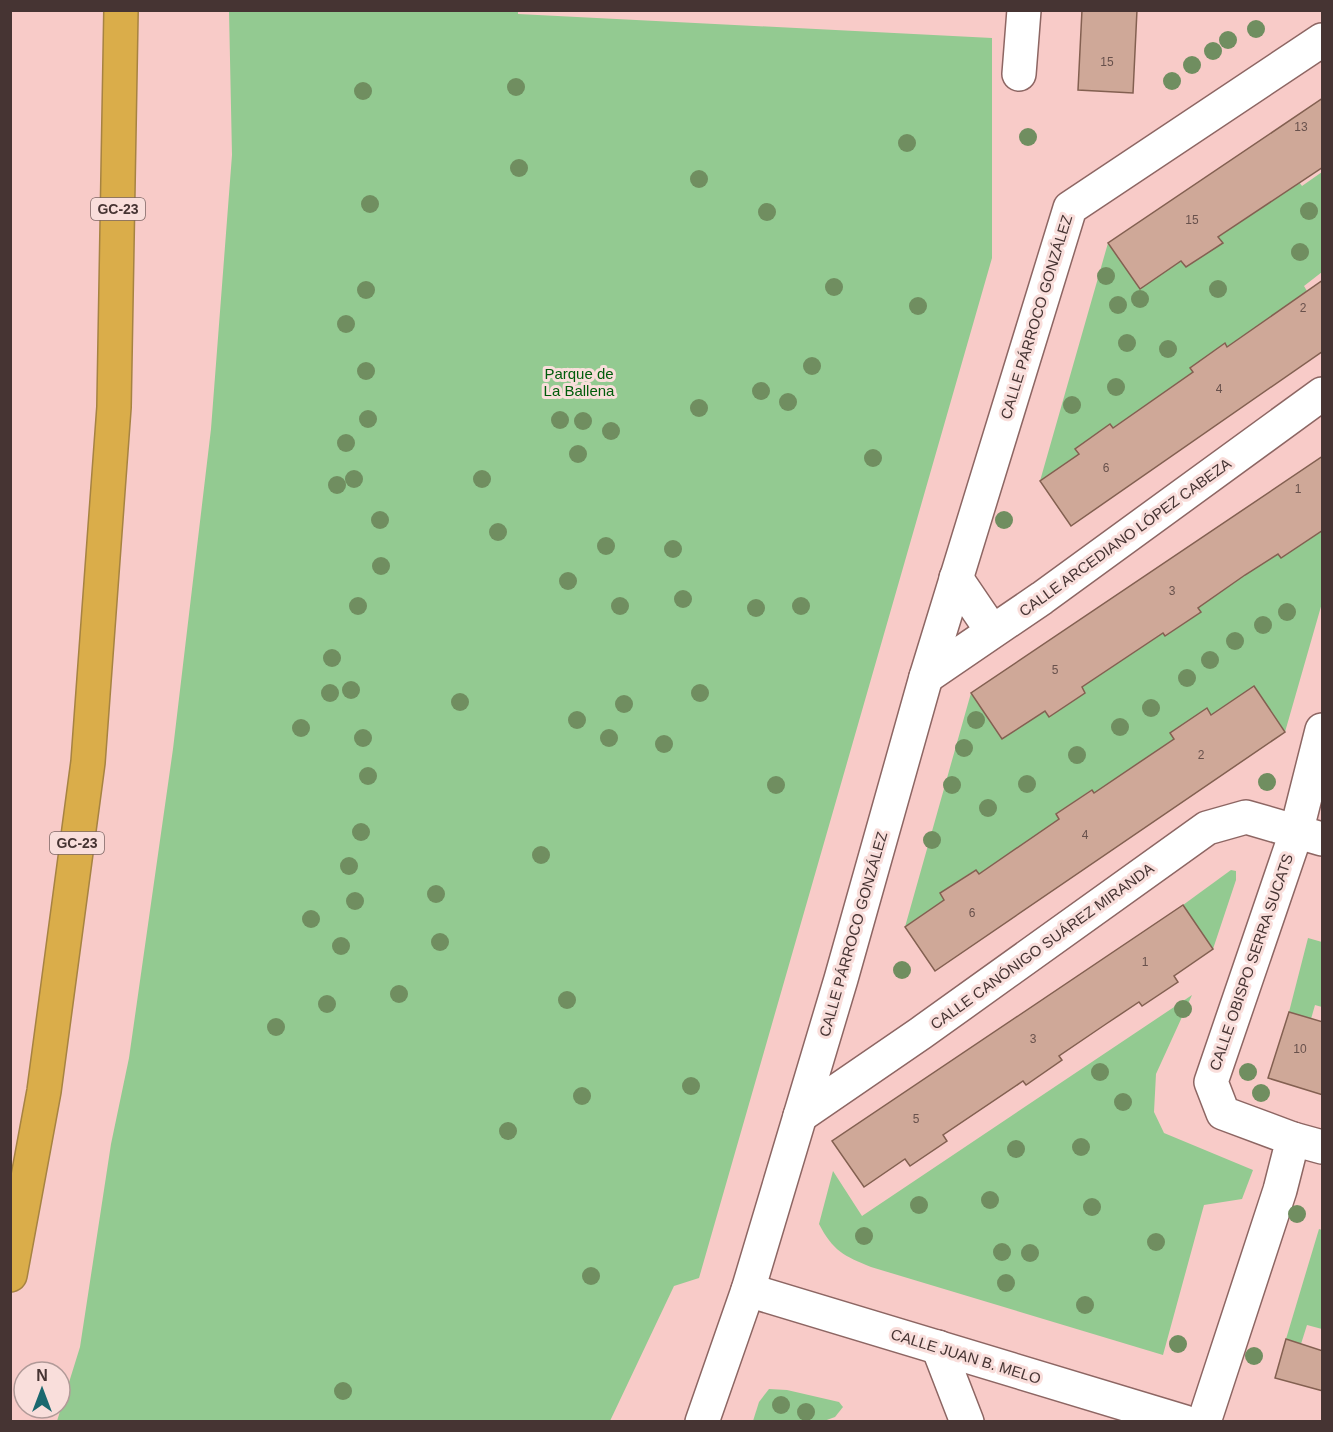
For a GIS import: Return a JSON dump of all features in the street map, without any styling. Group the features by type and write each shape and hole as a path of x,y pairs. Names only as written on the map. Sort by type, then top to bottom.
{"highway":[{"name":"GC-23","path":"10,1275 44,1091 87,762 114,407 121,10"}],"street":[{"path":"1019,74 1024,10"},
{"name":"CALLE PÁRROCO GONZÁLEZ","path":"702,1422 748,1290 926,677 1070,208 1323,40"},
{"name":"CALLE ARCEDIANO LÓPEZ CABEZA","path":"926,677 1323,394"},
{"path":"956,578 992,632"},
{"name":"CALLE OBISPO SERRA SUCATS","path":"1204,1422 1280,1190 1308,1143 1222,1113 1211,1082 1309,836 1323,730"},
{"name":"CALLE CANÓNIGO SUÁREZ MIRANDA","path":"800,1116 1207,828 1246,817 1309,836"},
{"name":"CALLE JUAN B. MELO","path":"748,1290 1185,1422"},
{"path":"938,1347 967,1422"}],"green space":[{"name":"Parque de La Ballena","path":"229,11 518,11 518,14 992,38 992,258 699,1278 674,1286 610,1421 57,1421 72,1420 72,1373 80,1347 111,1144 129,1058 173,749 211,429 232,155"},
{"path":"1322,172 1322,272 1304,286 1307,291 1228,347 1224,344 1190,368 1193,373 1114,428 1110,424 1075,449 1079,455 1040,481 1108,243 1140,288 1181,261 1186,267 1222,243 1218,237 1299,182 1302,186"},
{"path":"1322,521 1322,603 1285,732 1254,686 1211,715 1207,709 1174,739 1094,793 1091,790 1056,814 1059,819 979,874 975,870 940,893 944,900 905,927 971,693 1002,738 1045,711 1049,717 1085,693 1082,687 1163,633 1165,636 1200,613 1198,608"},
{"path":"1231,870 1236,871 1236,880 1213,949 1183,905"},
{"path":"1308,938 1322,942 1322,1007 1315,1005 1311,1019 1289,1012"},
{"path":"1192,995 1156,1074 1154,1112 1164,1133 1253,1170 1242,1199 1204,1205 1163,1355 871,1267 840,1252 829,1241 819,1224 833,1171 862,1216"},
{"path":"1319,1229 1322,1230 1322,1329 1307,1325 1301,1344 1286,1339"},
{"path":"769,1389 787,1390 839,1402 843,1407 835,1417 824,1421 753,1421 759,1402"}],"building":[{"path":"1082,10 1137,10 1133,93 1078,90"},
{"path":"1323,98 1323,167 1218,237 1223,243 1186,267 1181,261 1140,289 1108,243"},
{"path":"1323,280 1323,351 1071,526 1040,481 1079,454 1075,449 1110,424 1113,428 1193,372 1190,368 1225,343 1227,347"},
{"path":"1323,456 1323,530 1281,558 1278,554 1245,575 1198,608 1201,612 1165,636 1163,633 1082,687 1085,693 1049,717 1045,711 1002,739 971,693"},
{"path":"1254,686 1285,732 935,971 905,927 944,900 940,893 976,870 979,874 1059,819 1056,814 1092,790 1094,793 1174,739 1170,733 1207,708 1211,715"},
{"path":"1183,905 1213,949 1174,976 1178,982 1142,1006 1139,1002 1059,1056 1062,1060 1026,1085 1023,1081 943,1135 947,1141 910,1166 905,1159 864,1187 832,1141"},
{"path":"1289,1012 1323,1022 1323,1095 1268,1078"},
{"path":"1286,1339 1323,1351 1323,1391 1275,1378"}]}
